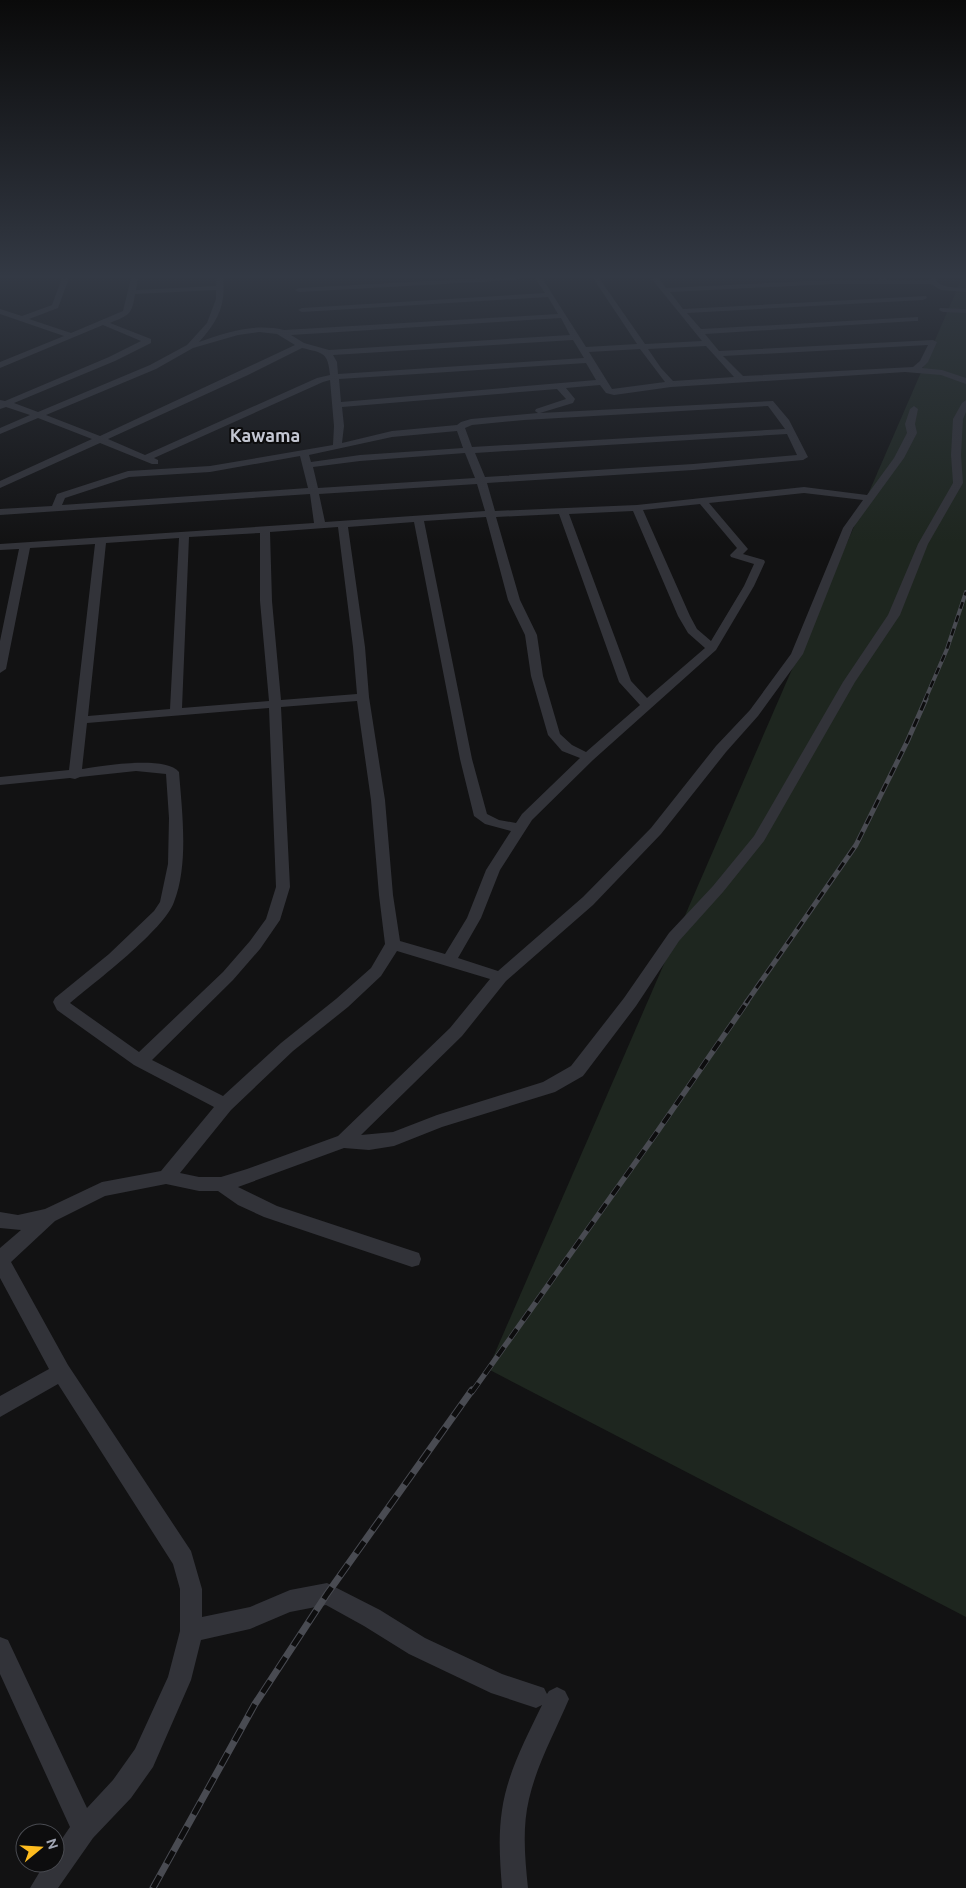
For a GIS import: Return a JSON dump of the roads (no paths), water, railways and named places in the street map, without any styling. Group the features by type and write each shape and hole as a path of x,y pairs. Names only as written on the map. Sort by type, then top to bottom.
{"street":[{"path":"2,404 93,366"},
{"path":"0,431 155,366"},
{"path":"0,485 258,366"},
{"path":"0,512 730,465 803,457 776,407 770,403 524,417 471,422 464,424 460,428 392,434 361,439 346,430 336,405 333,366"},
{"path":"146,458 190,436 311,383 369,366"},
{"path":"336,405 411,366"},
{"path":"524,417 570,401 571,399 560,386 529,366"},
{"path":"593,366 609,391 614,392 670,384 916,369 953,375 966,381"},
{"path":"657,366 670,384"},
{"path":"729,366 741,379"},
{"path":"916,369 919,366"},
{"path":"560,386 602,382"},
{"path":"2,404 38,415 146,458 161,469"},
{"path":"344,1141 369,1143 394,1139 437,1122 550,1087 577,1072 630,1002 674,937 724,882 759,838 849,682 894,615 927,535 958,483 956,455 958,419 966,404"},
{"path":"44,1888 84,1829 122,1789 144,1758 179,1680 191,1631 191,1589 182,1559 61,1372 0,1260 49,1216 102,1189 166,1177 199,1184 221,1184 249,1176 344,1141 456,1032 502,977 588,901 656,831 721,749 754,713 797,654 848,528 899,458 912,433 910,424 914,409"},
{"path":"460,428 481,480 514,600 531,635 537,676 554,735 567,748 588,757"},
{"path":"337,447 346,430"},
{"path":"307,465 360,458 470,450 790,431"},
{"path":"54,509 61,496 128,474 161,469 181,472 210,469 337,447 392,434"},
{"path":"304,452 320,525"},
{"path":"0,547 489,514 637,508 804,490 869,498"},
{"path":"449,960 474,918 493,870 527,817 588,757 712,648 749,586 760,562 735,556 742,549 703,502"},
{"path":"637,508 684,616 692,630 712,648"},
{"path":"563,510 625,682 648,705"},
{"path":"418,519 466,759 481,816 487,821 499,825 519,828"},
{"path":"166,1177 225,1106 287,1047 342,1003 376,972 393,944 386,895 378,800 363,697 359,647 343,524"},
{"path":"140,1062 228,976 255,945 273,920 283,887 275,703 266,601 265,529"},
{"path":"176,712 179,611 184,534"},
{"path":"75,775 101,541"},
{"path":"0,669 25,546"},
{"path":"82,720 363,697"},
{"path":"0,782 145,768 164,769 172,772 174,779 175,864 167,902 159,915 114,958 61,1002 63,1006 140,1062 225,1106"},
{"path":"393,944 502,977"},
{"path":"221,1184 234,1195 250,1204 277,1215 412,1259"},
{"path":"0,1220 6,1223 49,1216"},
{"path":"0,1407 61,1372"},
{"path":"191,1631 250,1618 290,1600 326,1594 364,1614 416,1646 499,1685 546,1698 516,1801 513,1839 515,1888"},
{"path":"0,1648 84,1829"}],"railway":[{"path":"925,700 947,649 966,592"},
{"path":"746,1003 856,845 926,699"},
{"path":"472,1392 747,1002"},
{"path":"153,1888 255,1704 327,1594 472,1390"}],"district":[{"name":"Kawama","path":"265,436"}]}
